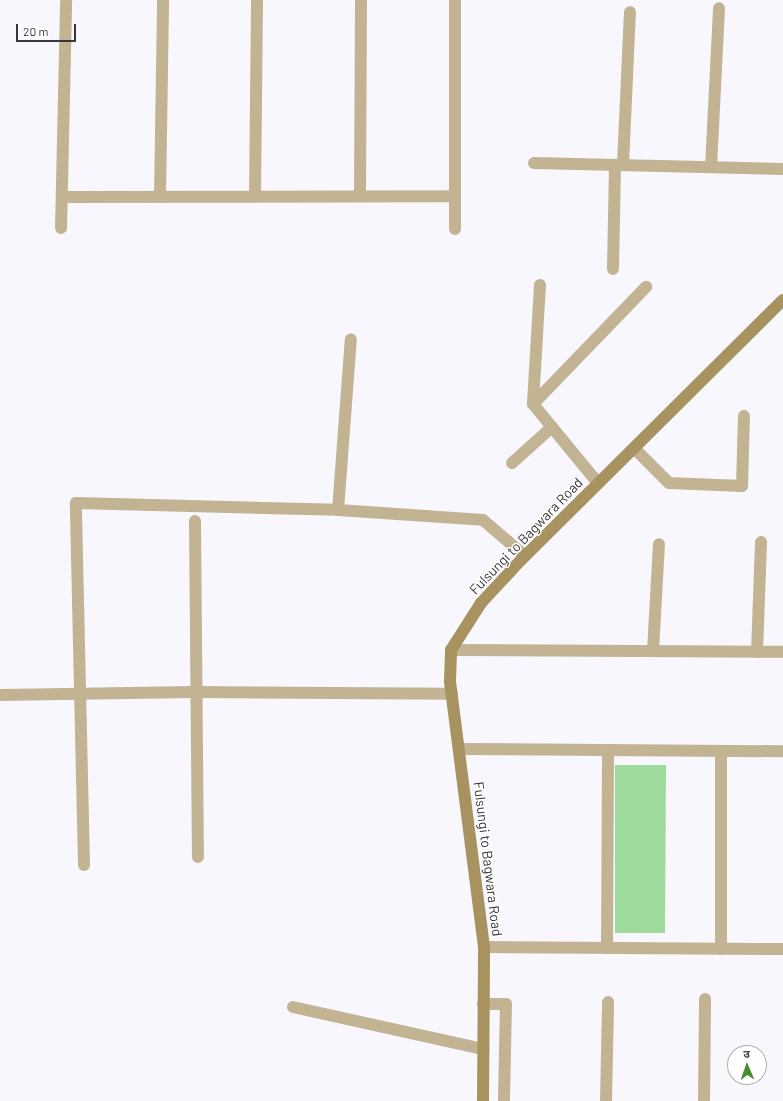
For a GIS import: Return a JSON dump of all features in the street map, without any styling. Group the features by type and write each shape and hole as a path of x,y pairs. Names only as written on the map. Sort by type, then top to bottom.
{"street":[{"path":"61,228 66,0"},
{"path":"160,197 163,0"},
{"path":"255,196 257,0"},
{"path":"360,196 361,0"},
{"path":"455,0 455,228"},
{"path":"711,167 719,8"},
{"path":"613,269 630,12"},
{"path":"534,163 783,169"},
{"path":"62,197 455,196"},
{"path":"540,285 533,404 598,483"},
{"path":"533,404 646,287"},
{"name":"Fulsungi to Bagwara Road","path":"483,1101 484,947 452,694 451,650 481,603 598,483 783,300"},
{"path":"338,510 351,339"},
{"path":"634,448 669,483 742,486 744,416"},
{"path":"512,463 552,427"},
{"path":"84,865 76,503 338,510 482,520 526,556"},
{"path":"195,521 194,692 198,857"},
{"path":"757,652 761,542"},
{"path":"653,651 659,544"},
{"path":"451,650 783,652"},
{"path":"0,695 194,692 452,694"},
{"path":"459,750 783,751"},
{"path":"607,948 608,751"},
{"path":"721,751 721,949"},
{"path":"484,947 783,949"},
{"path":"704,998 704,1101"},
{"path":"606,1101 608,1002"},
{"path":"483,1004 506,1004 504,1101"},
{"path":"293,1007 483,1049"}],"green space":[{"path":"615,765 666,765 665,933 615,933"}]}
